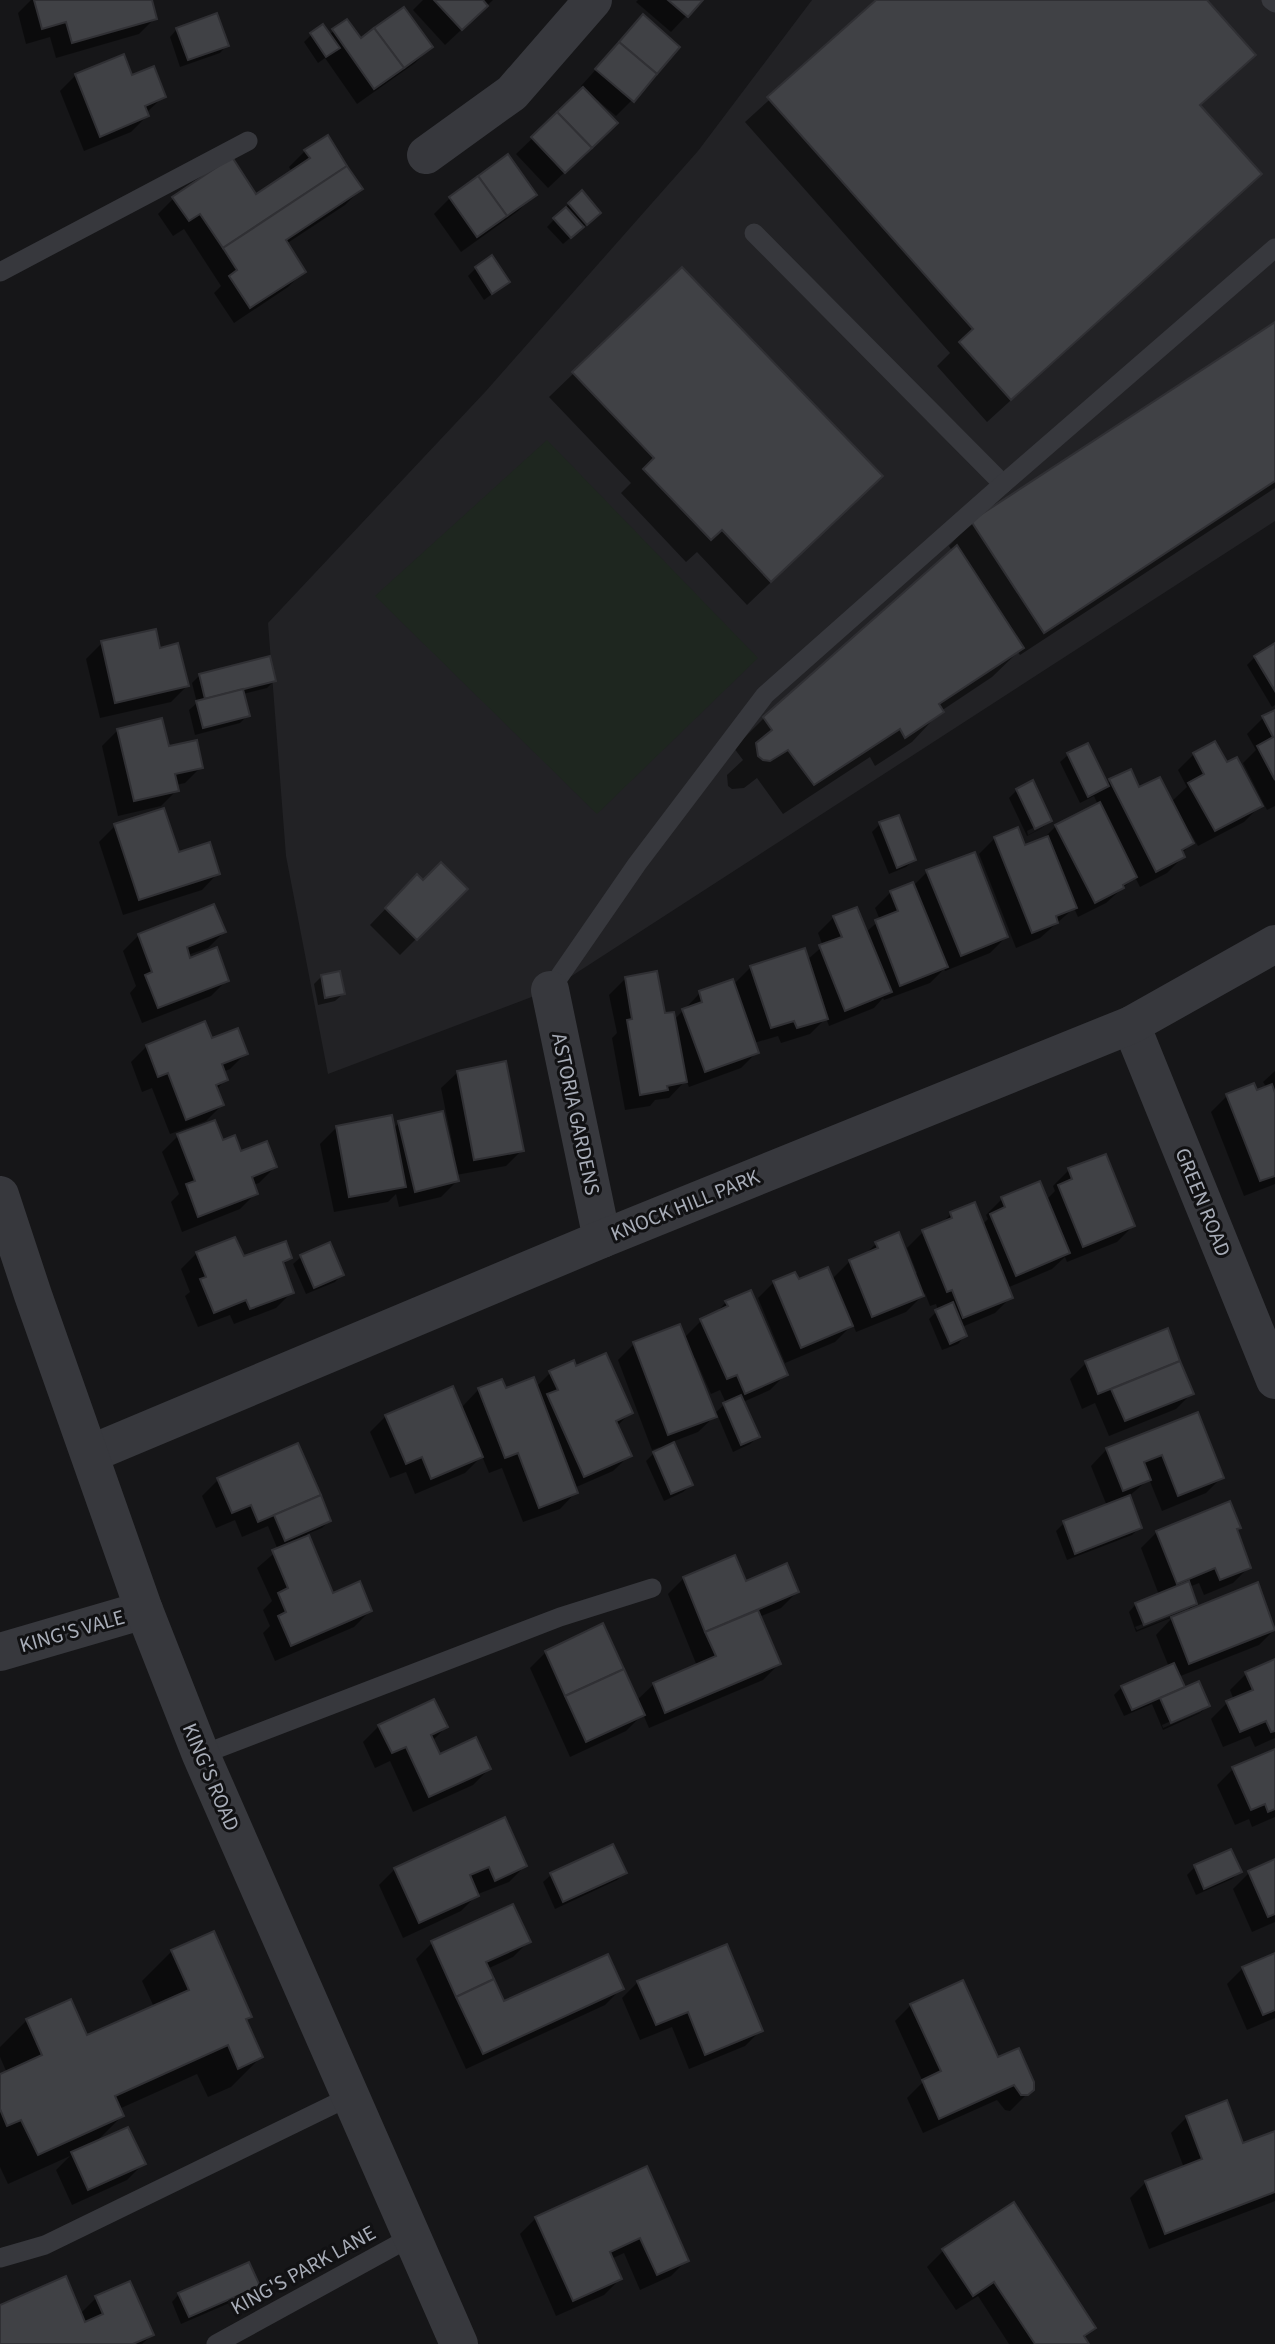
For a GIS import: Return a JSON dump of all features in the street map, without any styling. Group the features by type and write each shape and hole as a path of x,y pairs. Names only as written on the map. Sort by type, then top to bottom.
{"street":[{"path":"426,155 512,93 593,0"},
{"name":"KNOCK HILL PARK","path":"90,1454 601,1239 1131,1025 1275,944"},
{"name":"ASTORIA GARDENS","path":"550,990 601,1239"},
{"name":"GREEN ROAD","path":"1131,1025 1275,1380"},
{"name":"KING'S ROAD","path":"0,1195 144,1610 201,1755 459,2344"},
{"name":"KING'S VALE","path":"0,1652 144,1610"}],"lane":[{"path":"0,272 248,141"},
{"path":"754,233 1003,484"},
{"path":"550,990 637,864 765,695 1275,248"},
{"path":"201,1755 560,1617 652,1588"},
{"path":"0,2258 45,2245 351,2096"},
{"name":"KING'S PARK LANE","path":"216,2344 412,2236"}],"shaded area":[{"path":"812,0 1275,0 1275,521 550,990 328,1074 286,856 268,623 486,391 698,151"},
{"path":"547,440 758,658 597,814 375,596"}],"building":[{"path":"34,0 152,0 157,19 72,43 66,22 42,29"},
{"path":"434,0 483,0 488,6 462,30"},
{"path":"668,0 703,0 688,17"},
{"path":"876,0 1207,0 1256,55 1200,105 1262,174 1011,400 959,342 973,329 767,97"},
{"path":"404,7 433,47 404,68 374,28"},
{"path":"217,13 229,46 188,60 176,28"},
{"path":"643,14 680,47 657,74 619,42"},
{"path":"347,19 361,38 374,28 404,68 374,89 332,29"},
{"path":"323,24 340,48 326,57 310,33"},
{"path":"619,42 657,74 634,102 595,69"},
{"path":"124,54 132,75 154,66 166,97 145,106 149,116 100,137 75,74"},
{"path":"583,87 618,123 592,148 557,112"},
{"path":"557,112 592,148 565,173 531,137"},
{"path":"328,135 347,166 223,248 200,214 189,221 172,197 232,157 256,194 310,158 304,150"},
{"path":"508,154 537,195 507,216 478,176"},
{"path":"347,166 363,189 286,240 306,272 250,308 229,276 237,270 223,248"},
{"path":"478,176 507,216 477,237 449,197"},
{"path":"582,190 601,213 587,225 568,203"},
{"path":"566,207 584,227 571,238 553,218"},
{"path":"492,255 510,282 492,294 475,267"},
{"path":"682,267 883,476 771,582 722,530 711,540 643,469 654,458 572,372"},
{"path":"1275,322 1275,481 1044,633 971,521"},
{"path":"957,545 1024,648 939,704 944,712 905,738 900,729 814,785 788,750 770,761 758,756 756,743 772,730 763,717"},
{"path":"156,629 160,648 178,643 189,686 115,703 101,641"},
{"path":"1275,643 1275,691 1254,656"},
{"path":"270,656 276,681 205,699 199,674"},
{"path":"243,689 250,716 203,728 196,701"},
{"path":"1275,710 1275,780 1257,746 1273,737 1262,716"},
{"path":"162,718 169,746 197,740 203,768 175,774 179,791 134,801 117,729"},
{"path":"1215,741 1227,762 1237,757 1263,806 1215,831 1188,783 1204,774 1193,753"},
{"path":"1088,743 1109,786 1088,797 1067,753"},
{"path":"1131,769 1139,787 1160,777 1194,843 1182,850 1185,857 1156,872 1109,779"},
{"path":"1033,780 1052,821 1035,829 1016,789"},
{"path":"1100,802 1137,877 1123,885 1124,888 1095,903 1055,825"},
{"path":"164,808 179,852 210,842 220,874 139,900 114,824"},
{"path":"899,815 916,860 897,868 879,822"},
{"path":"1018,827 1025,845 1048,836 1077,908 1056,916 1058,923 1032,933 994,837"},
{"path":"975,852 1008,937 961,956 926,870"},
{"path":"441,862 468,889 417,940 385,908 417,874 423,880"},
{"path":"913,882 948,967 900,986 875,920 898,911 890,891"},
{"path":"214,904 226,932 187,947 190,958 217,947 229,981 158,1008 145,975 152,972 138,934"},
{"path":"857,907 892,992 845,1011 819,945 842,937 833,916"},
{"path":"805,948 828,1019 797,1028 794,1021 771,1028 750,966"},
{"path":"340,971 345,994 325,998 321,975"},
{"path":"657,971 665,1013 674,1012 687,1082 667,1086 668,1090 640,1095 627,1020 632,1019 625,977"},
{"path":"733,979 759,1053 705,1072 682,1009 702,1002 699,991"},
{"path":"205,1021 212,1038 238,1028 248,1054 222,1064 228,1080 216,1085 224,1105 186,1120 168,1073 158,1077 146,1045"},
{"path":"506,1061 524,1151 474,1160 457,1071"},
{"path":"1254,1083 1257,1090 1272,1084 1275,1093 1275,1176 1260,1181 1226,1094"},
{"path":"443,1111 459,1181 415,1192 398,1121"},
{"path":"392,1115 406,1187 349,1197 336,1126"},
{"path":"215,1120 223,1140 235,1135 241,1151 267,1141 277,1167 252,1177 258,1194 198,1217 186,1184 195,1181 177,1134"},
{"path":"1106,1154 1135,1226 1083,1247 1058,1185 1072,1179 1068,1168"},
{"path":"1040,1181 1070,1253 1016,1276 990,1214 1005,1207 1001,1197"},
{"path":"975,1202 1013,1298 963,1318 952,1290 947,1292 922,1230 952,1218 950,1212"},
{"path":"899,1232 924,1296 872,1317 849,1260 878,1248 875,1242"},
{"path":"235,1237 244,1256 286,1241 292,1258 283,1262 294,1293 250,1309 246,1300 214,1313 200,1279 206,1277 196,1252"},
{"path":"330,1242 344,1275 314,1288 300,1255"},
{"path":"828,1267 853,1326 801,1348 773,1281 795,1272 799,1279"},
{"path":"751,1290 788,1375 745,1394 737,1375 727,1379 700,1319 728,1306 725,1301"},
{"path":"953,1302 967,1336 950,1344 935,1310"},
{"path":"680,1324 717,1417 668,1435 633,1342"},
{"path":"1168,1328 1180,1361 1098,1394 1085,1361"},
{"path":"606,1353 633,1413 616,1421 632,1456 584,1477 547,1394 558,1390 549,1371 574,1360 576,1366"},
{"path":"1180,1361 1194,1394 1125,1421 1111,1389"},
{"path":"534,1377 578,1493 539,1508 518,1453 505,1458 478,1388 502,1379 506,1388"},
{"path":"453,1386 483,1457 431,1479 422,1457 406,1464 385,1415"},
{"path":"741,1395 760,1437 741,1445 723,1403"},
{"path":"1198,1412 1224,1478 1178,1496 1162,1455 1144,1462 1151,1480 1123,1491 1106,1448"},
{"path":"674,1442 693,1485 671,1494 653,1452"},
{"path":"298,1443 321,1495 258,1522 251,1505 232,1513 217,1478"},
{"path":"321,1495 331,1521 285,1541 274,1515"},
{"path":"1130,1495 1142,1528 1075,1554 1063,1521"},
{"path":"1230,1501 1241,1528 1237,1529 1251,1568 1220,1580 1215,1568 1177,1584 1156,1531"},
{"path":"309,1535 333,1593 360,1581 372,1611 291,1646 278,1616 286,1612 278,1593 288,1588 272,1550"},
{"path":"735,1555 746,1581 787,1563 799,1592 705,1632 683,1577"},
{"path":"1189,1581 1197,1604 1144,1625 1135,1603"},
{"path":"1258,1582 1275,1630 1189,1664 1171,1617"},
{"path":"758,1610 781,1664 665,1713 653,1683 716,1656 705,1632"},
{"path":"603,1623 624,1669 565,1696 545,1651"},
{"path":"1275,1659 1275,1731 1271,1732 1266,1721 1240,1732 1226,1701 1253,1690 1245,1672"},
{"path":"1174,1663 1185,1687 1132,1710 1121,1686"},
{"path":"624,1669 645,1715 586,1742 565,1696"},
{"path":"1199,1681 1210,1706 1171,1723 1160,1698"},
{"path":"434,1699 448,1727 431,1735 440,1754 476,1737 491,1769 429,1797 406,1747 392,1753 378,1725"},
{"path":"1275,1749 1275,1809 1268,1812 1265,1804 1251,1810 1232,1767"},
{"path":"505,1817 527,1866 495,1881 489,1867 470,1875 479,1896 419,1923 394,1868"},
{"path":"613,1844 627,1873 563,1902 550,1873"},
{"path":"1231,1849 1242,1872 1204,1889 1194,1865"},
{"path":"1275,1859 1275,1914 1268,1917 1248,1871"},
{"path":"513,1904 531,1942 486,1962 494,1979 456,1997 431,1941"},
{"path":"214,1931 252,2017 246,2019 263,2057 238,2069 228,2045 115,2096 124,2116 38,2155 21,2120 7,2126 0,2109 0,2074 42,2055 26,2019 71,1999 87,2035 189,1990 171,1950"},
{"path":"727,1944 763,2031 705,2055 688,2012 656,2025 637,1981"},
{"path":"1275,1953 1275,2010 1263,2015 1242,1967"},
{"path":"608,1954 624,1989 483,2054 456,1997 494,1979 504,2001"},
{"path":"963,1980 998,2057 1019,2048 1034,2082 1034,2090 1028,2095 1021,2095 1014,2085 939,2119 922,2080 941,2071 910,2004"},
{"path":"1227,2100 1243,2143 1275,2131 1275,2192 1165,2234 1145,2181 1202,2159 1186,2116"},
{"path":"128,2127 146,2164 88,2190 71,2152"},
{"path":"647,2166 689,2261 657,2275 640,2238 610,2252 622,2279 573,2301 535,2217"},
{"path":"1014,2202 1096,2328 1084,2336 1089,2344 1035,2344 994,2282 973,2296 942,2249"},
{"path":"249,2262 260,2286 189,2317 178,2293"},
{"path":"66,2276 85,2322 103,2314 95,2296 130,2281 154,2335 133,2344 0,2344 0,2305"}]}
